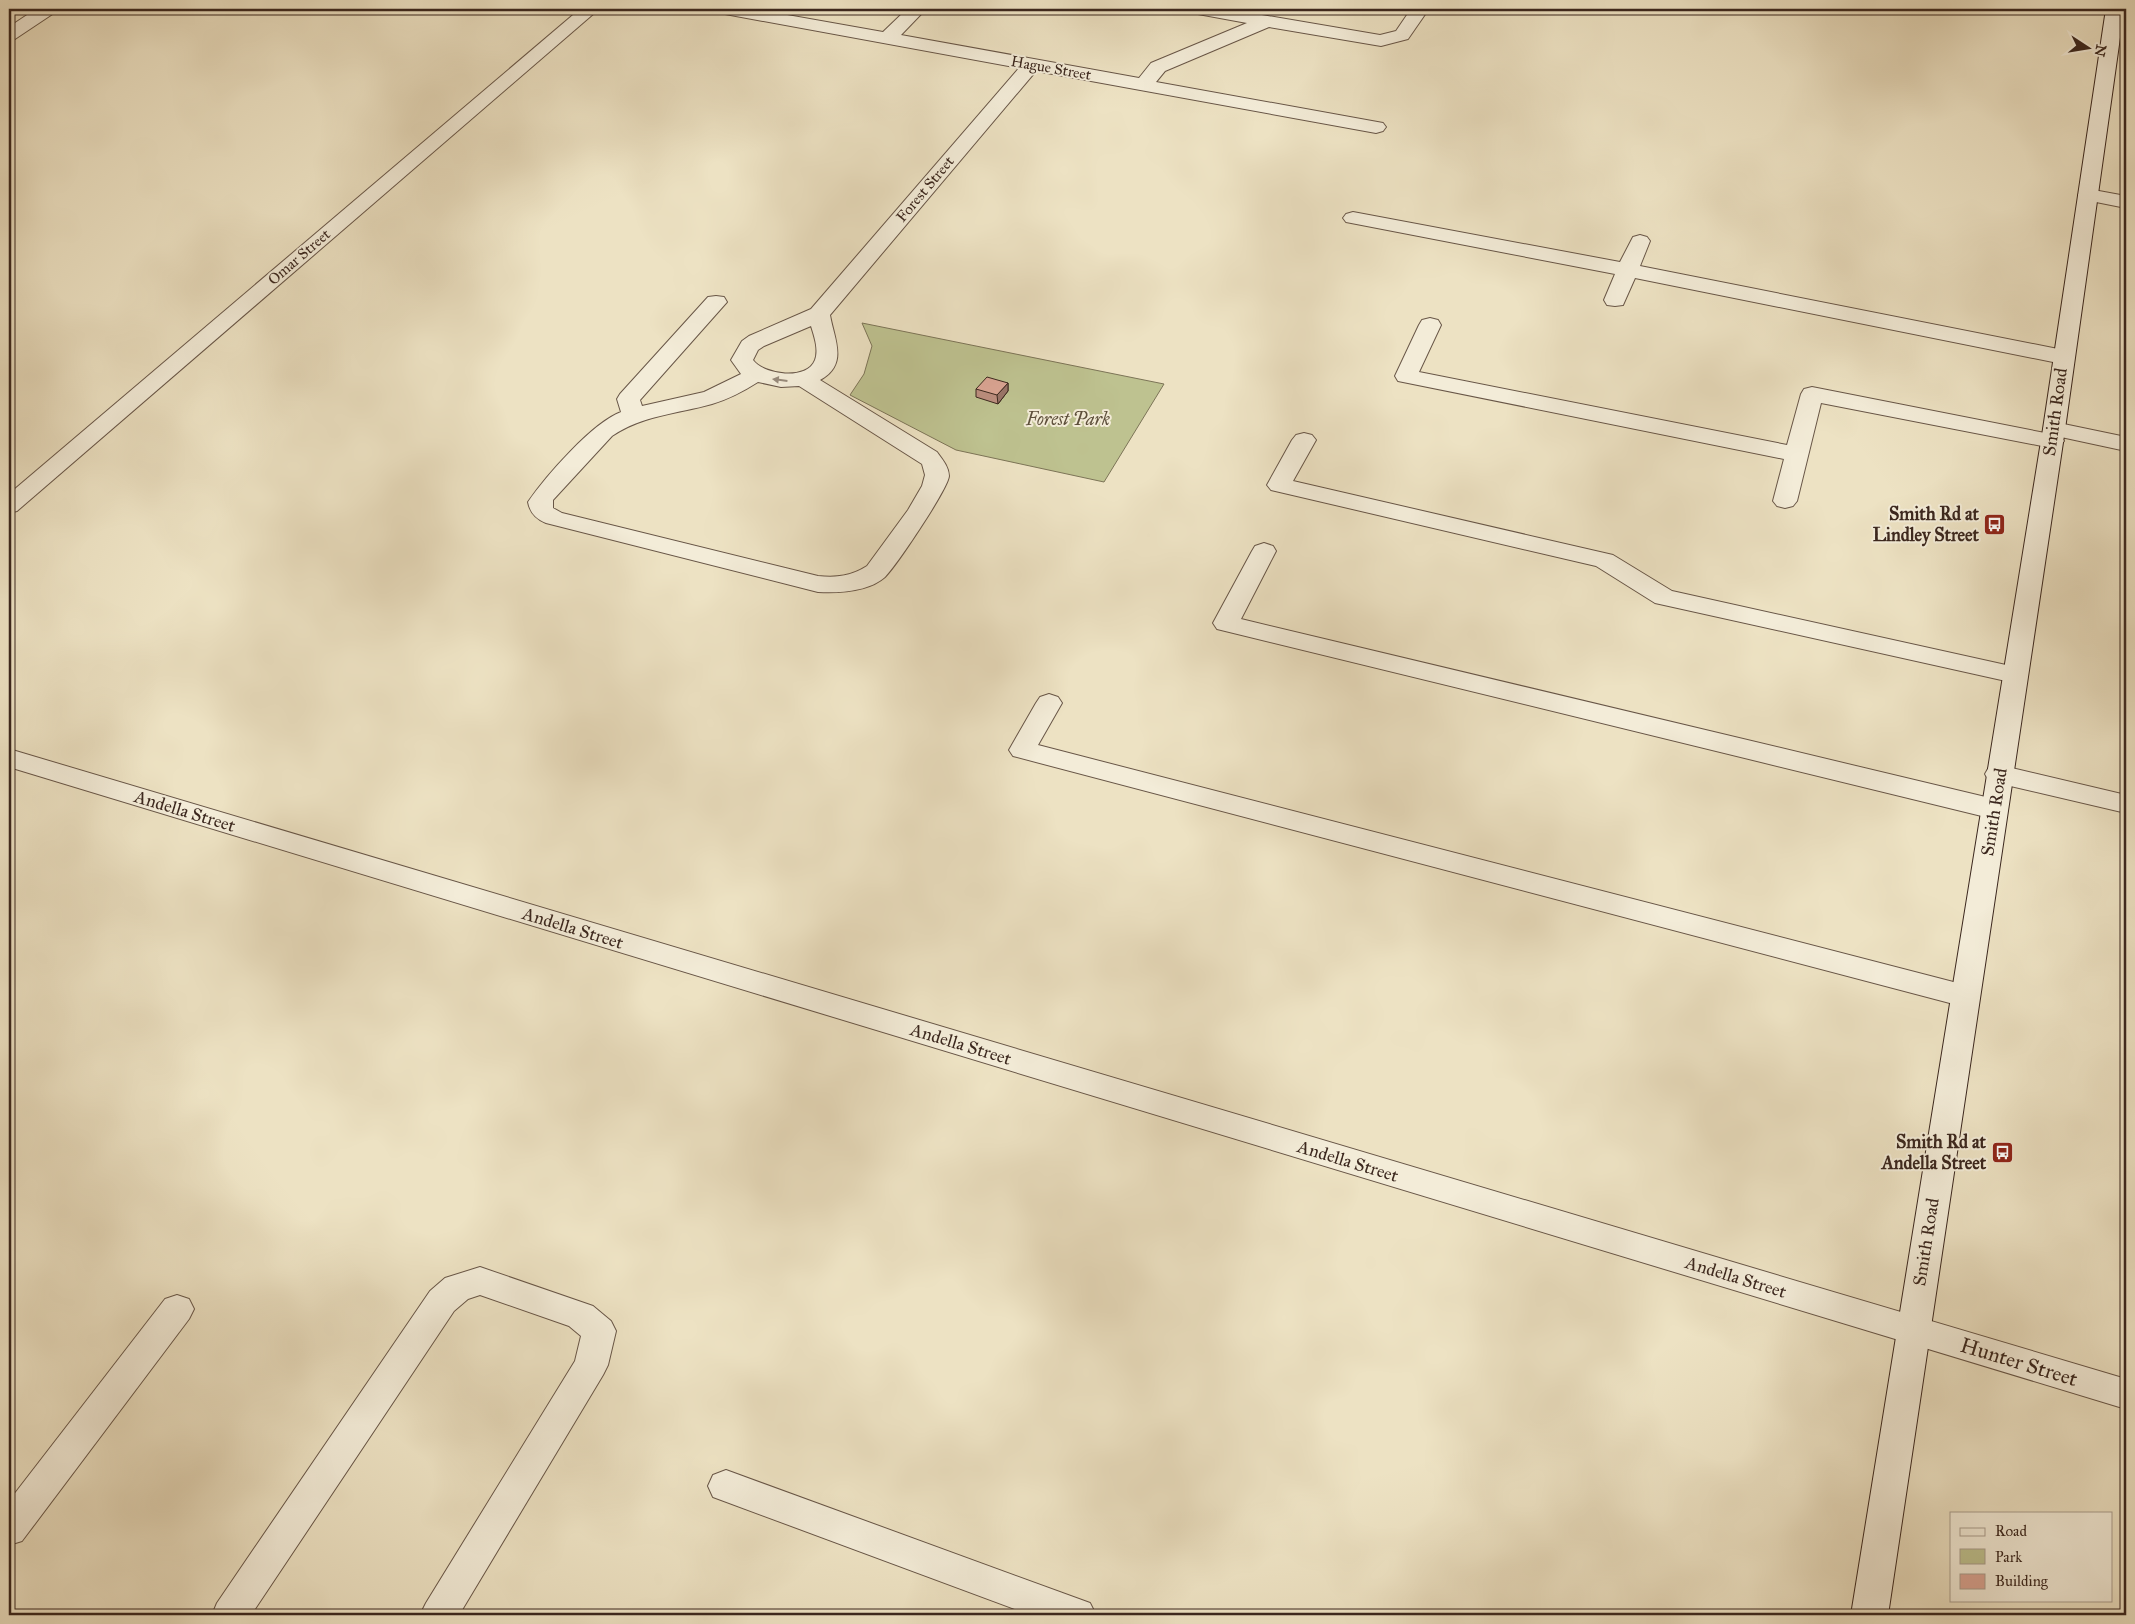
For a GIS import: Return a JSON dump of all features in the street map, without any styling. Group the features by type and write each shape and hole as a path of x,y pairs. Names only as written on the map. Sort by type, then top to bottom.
{"street":[{"path":"9,35 48,9"},
{"name":"Omar Street","path":"9,506 590,9"},
{"name":"Hague Street","path":"725,9 1376,128"},
{"path":"888,38 917,9"},
{"path":"1198,9 1381,41 1402,36 1417,13"},
{"name":"Smith Road","path":"1869,1615 2053,435 2063,357 2116,10"},
{"path":"1144,85 1158,67 1267,21"},
{"name":"Forest Street","path":"756,374 751,372 742,360 750,347 769,335 819,314 1031,65"},
{"path":"2088,195 2126,202"},
{"path":"1352,218 1627,270 2063,357"},
{"path":"1615,300 1640,241"},
{"path":"633,414 628,399 716,302"},
{"path":"803,378 814,387 929,458 937,467 937,479 930,494 876,571 854,583 836,586 818,584 546,515 541,509 540,502 545,495 604,431 625,417 720,394 756,374 767,378 790,381 816,372 825,362 828,345 819,314"},
{"path":"1430,325 1406,376 1796,454"},
{"path":"1785,501 1812,394 2053,435 2126,444"},
{"path":"1304,440 1279,485 1604,560 1664,597 2015,676"},
{"path":"1264,552 1226,624 1994,809"},
{"path":"1049,703 1022,750 1965,996"},
{"name":"Andella Street","path":"9,758 1913,1330"},
{"path":"2000,774 2126,804"},
{"path":"230,1615 442,1301 457,1288 480,1281 581,1316 599,1331 591,1365 440,1615"},
{"path":"9,1529 177,1309"},
{"name":"Hunter Street","path":"1913,1330 2126,1394"},
{"path":"726,1486 1077,1615"}],"green space":[{"name":"Forest Park","path":"862,323 1164,384 1104,482 956,450 850,395 864,374 872,346"}],"building":[{"path":"987,377 1008,383 997,395 976,389"}],"place":[{"name":"Smith Rd at Lindley Street","path":"1995,524"},
{"name":"Smith Rd at Andella Street","path":"2002,1152"}]}
